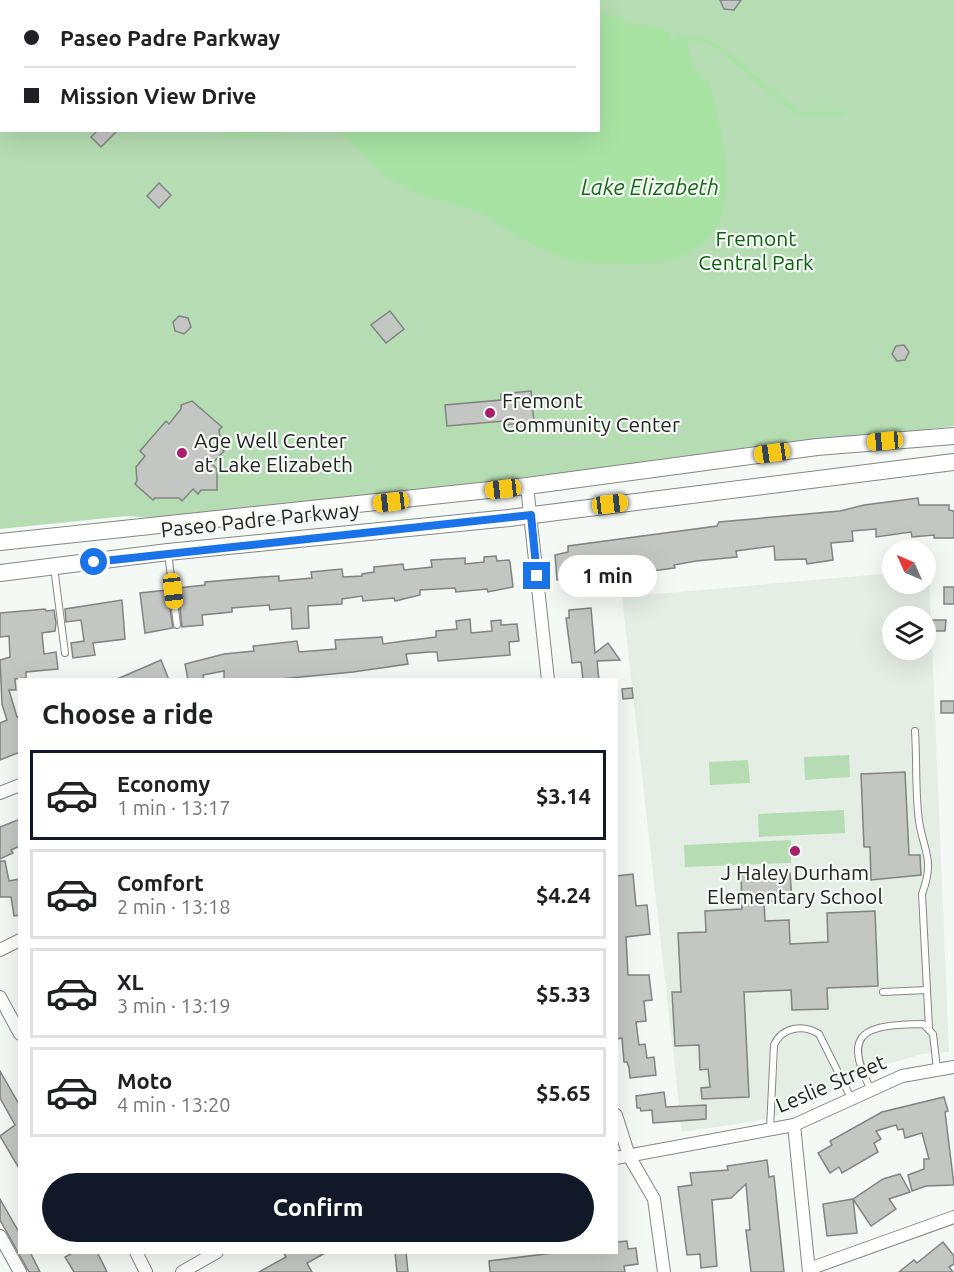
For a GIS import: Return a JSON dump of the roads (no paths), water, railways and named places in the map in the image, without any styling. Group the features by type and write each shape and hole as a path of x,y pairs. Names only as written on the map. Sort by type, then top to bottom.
{"main road":[{"name":"Paseo Padre Parkway","path":"0,542 527,486 817,447 954,435"},
{"name":"Paseo Padre Parkway","path":"0,573 168,552 531,515 954,462"}],"street":[{"path":"527,486 548,678"},
{"path":"0,793 18,786"},
{"path":"0,950 18,941"},
{"path":"0,997 18,1030"},
{"name":"Leslie Street","path":"623,1157 794,1125 870,1088 902,1076 954,1067"},
{"path":"794,1125 809,1271 954,1217"},
{"path":"618,1127 623,1157 654,1199 664,1272"},
{"path":"0,1236 20,1272"},
{"path":"137,1254 146,1272"},
{"path":"182,1272 214,1254"}],"lane":[{"path":"168,552 177,625"},
{"path":"54,567 65,653"},
{"path":"915,731 919,821 927,848 928,864 928,878 922,894 929,1028"},
{"path":"883,992 927,990"},
{"path":"870,1088 856,1056 856,1049 863,1036 876,1029 908,1024 923,1024 929,1028 933,1034 937,1070"},
{"path":"771,1130 774,1045 778,1037 793,1029 805,1028 819,1034 851,1098"}],"water":[{"name":"Lake Elizabeth","path":"600,13 619,17 626,23 664,29 670,33 671,42 678,35 689,44 689,57 702,80 709,82 716,111 726,170 726,198 719,222 704,242 681,256 646,263 588,263 553,254 484,215 407,188 380,171 338,132 600,132"},
{"path":"217,132 298,132 231,138"}],"waterway":[{"path":"683,39 703,39 721,49 793,110 803,114 843,113"}],"place":[{"name":"Fremont Community Center","path":"490,413"},
{"name":"Age Well Center at Lake Elizabeth","path":"182,453"},
{"name":"J Haley Durham Elementary School","path":"795,851"}],"park label":[{"name":"Fremont Central Park","path":"756,251"}]}
